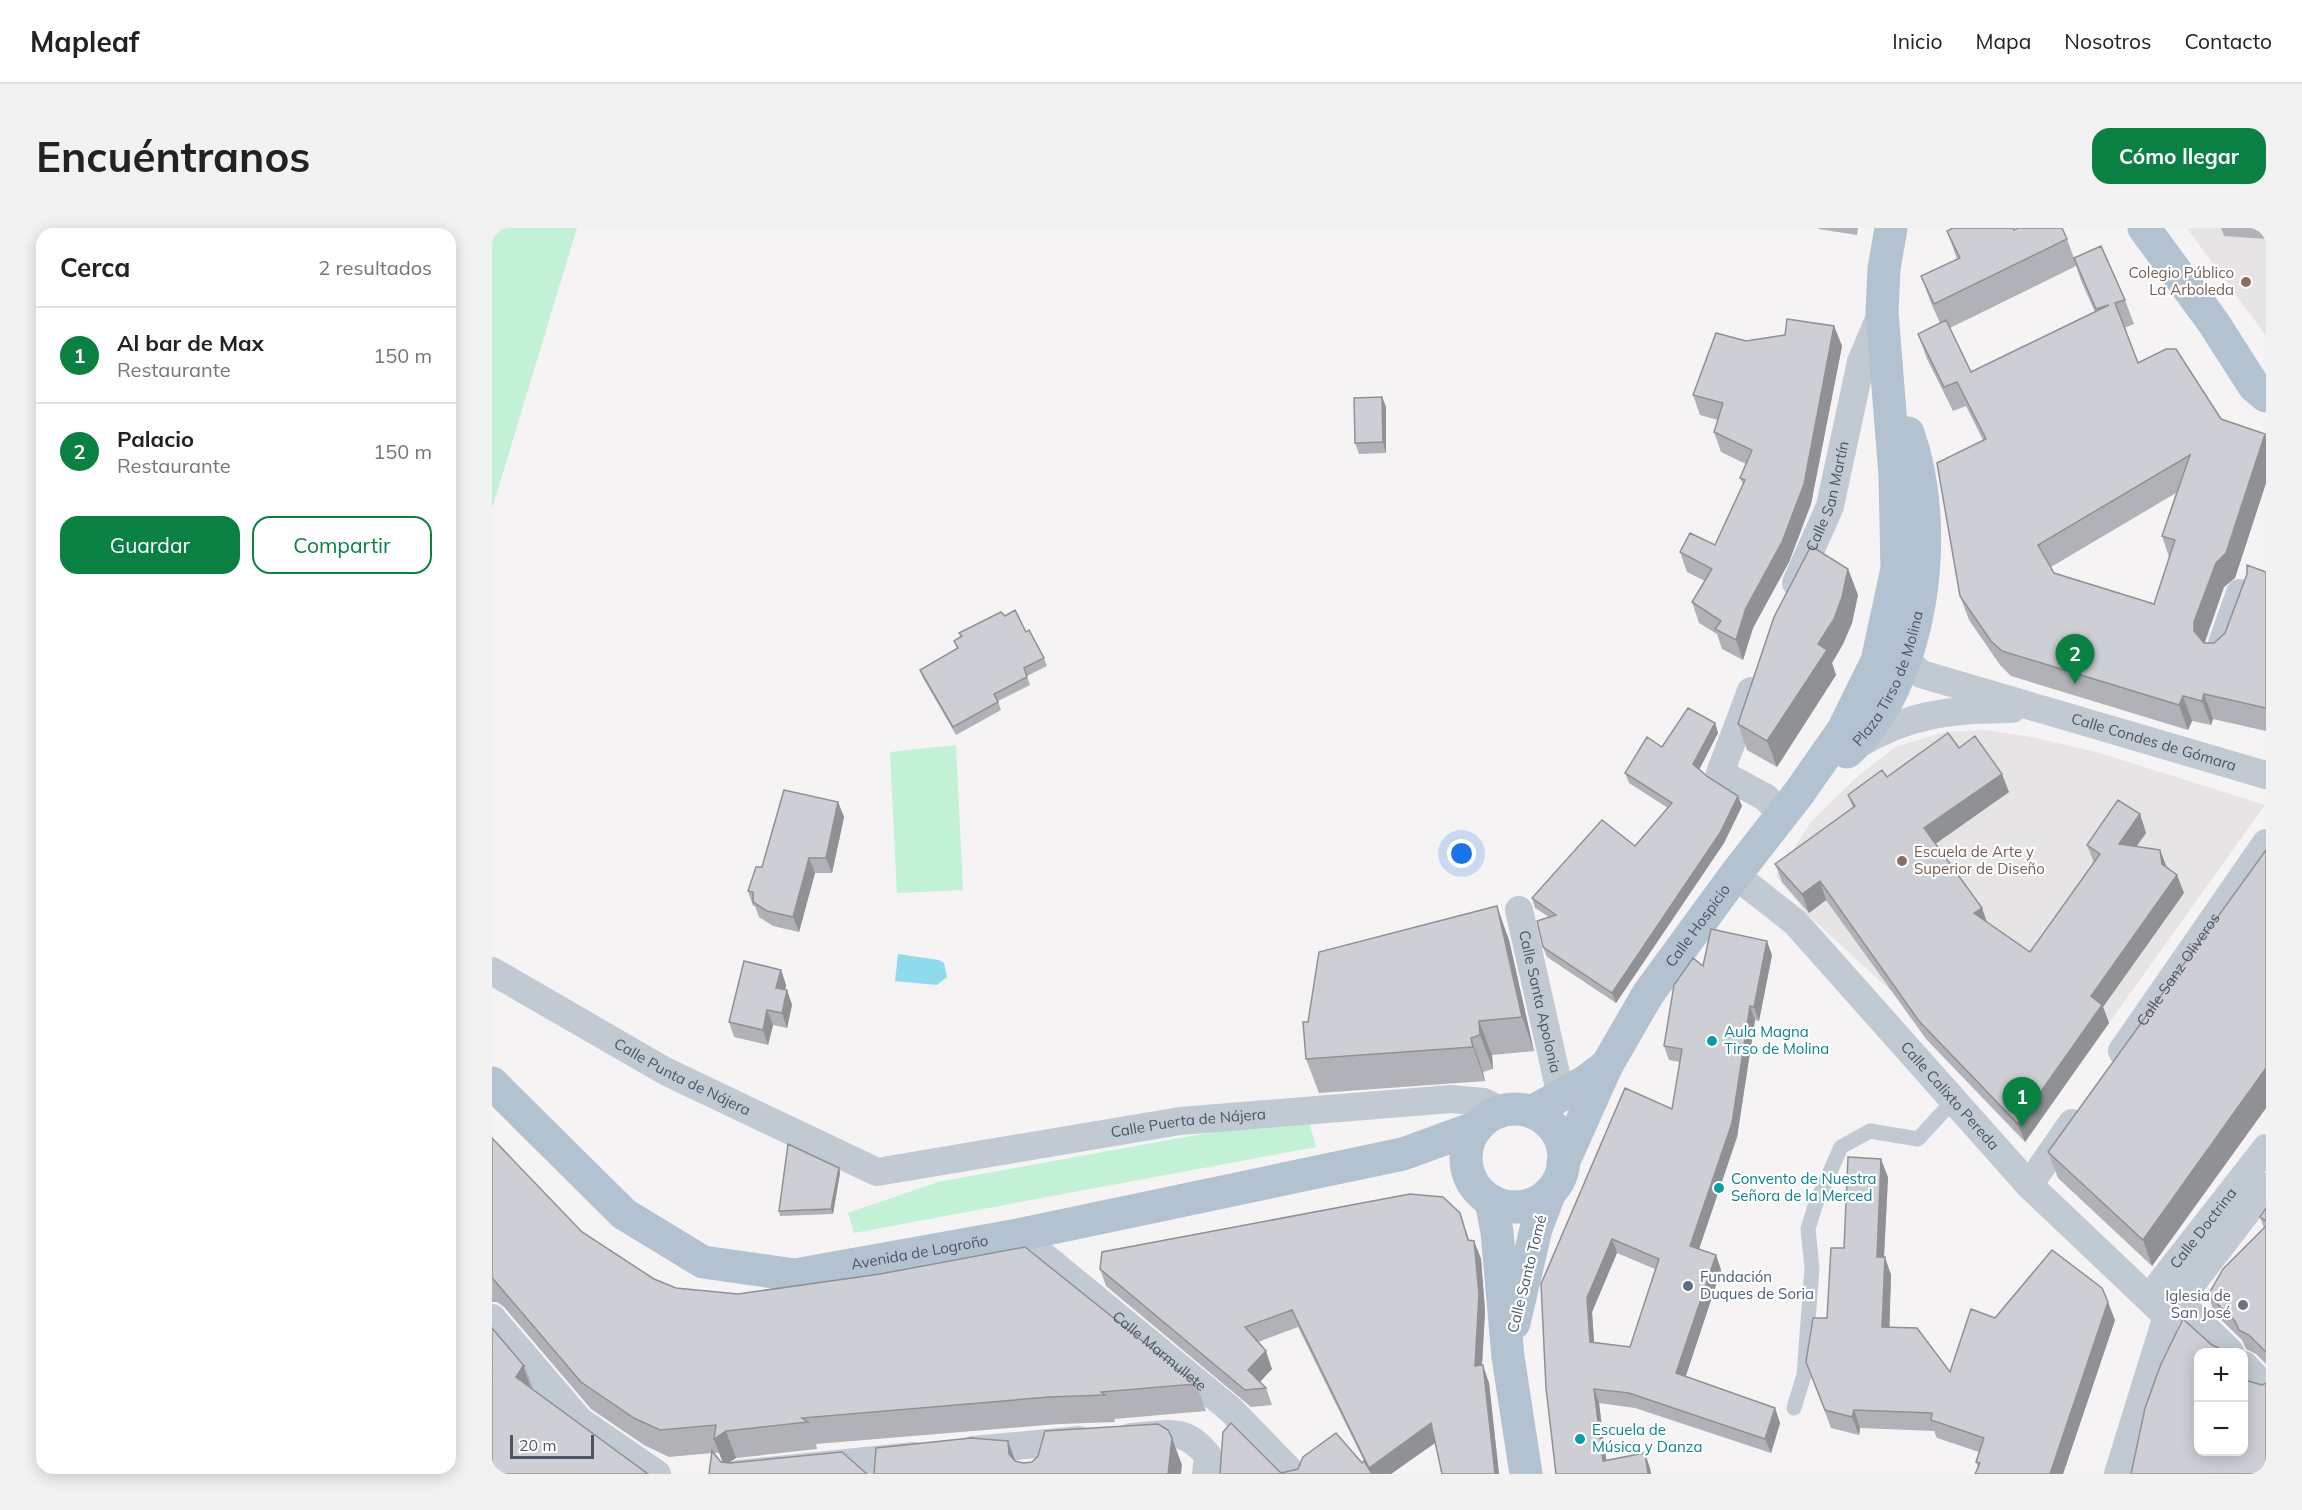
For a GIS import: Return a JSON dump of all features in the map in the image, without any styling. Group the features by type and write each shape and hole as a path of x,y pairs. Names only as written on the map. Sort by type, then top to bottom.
{"main road":[{"name":"Plaza Tirso de Molina","path":"1791,804 1843,730 1877,661 1896,569 1895,500 1882,312 1884,268 1891,228"},
{"path":"2145,228 2213,322 2254,386 2266,396"},
{"name":"Plaza Tirso de Molina","path":"1791,804 1861,739 1893,689 1902,649 1914,636 1923,570 1923,505 1910,439 1886,372"},
{"name":"Calle Hospicio","path":"1563,1163 1607,1065 1648,994 1735,875 1791,804"},
{"name":"Calle Hospicio","path":"1504,1117 1561,1096 1607,1065"},
{"name":"Avenida de Logroño","path":"492,1083 624,1214 703,1262 795,1275 1018,1235 1408,1153 1504,1117"},
{"path":"1408,1153 1481,1190 1506,1206 1522,1207 1537,1202 1550,1192 1559,1179 1563,1163 1562,1147 1555,1130 1504,1117 1466,1152 1481,1190"},
{"name":"Calle Santo Tomé","path":"1481,1190 1497,1232 1508,1357 1526,1474"},
{"name":"Calle Santo Tomé","path":"1508,1357 1519,1294 1536,1229 1550,1192"}],"street":[{"name":"Calle San Martín","path":"1784,607 1804,569 1830,506 1860,362 1882,312"},
{"name":"Plaza Tirso de Molina","path":"1895,500 1905,529 1909,551 1902,649"},
{"path":"2219,652 2240,593"},
{"name":"Calle Condes de Gómara","path":"1902,649 1920,674 2266,775"},
{"path":"1759,666 1720,773 1765,797 1791,804"},
{"name":"Calle Condes de Gómara","path":"1851,748 1875,734 1934,712 2041,709"},
{"name":"Calle Sanz Oliveros","path":"2110,1068 2266,843"},
{"name":"Calle Calixto Pereda","path":"1735,875 1795,922 2029,1185 2172,1308 2224,1348"},
{"name":"Calle Santa Apolonia","path":"1519,910 1561,1096"},
{"name":"Calle Punta de Nájera","path":"492,971 665,1071 877,1172"},
{"path":"2029,1185 2090,1097"},
{"name":"Calle Puerta de Nájera","path":"877,1172 1180,1121 1451,1099 1484,1102 1504,1117"},
{"name":"Calle Doctrina","path":"2172,1308 2159,1285 2266,1148"},
{"name":"Calle Doctrina","path":"2118,1474 2172,1308 2266,1187"},
{"name":"Calle Marmullete","path":"1018,1235 1231,1410 1293,1474"},
{"path":"492,1318 580,1421 657,1474"},
{"path":"2248,1369 2266,1388"},
{"path":"738,1474 1038,1443 1183,1434 1196,1441 1208,1456 1206,1474"},
{"path":"1034,1474 1038,1443"}],"lane":[{"path":"1794,1408 1804,1375 1812,1268 1809,1229 1815,1206 1841,1147 1870,1131 1918,1139 1953,1101"}],"shaded area":[{"name":"Colegio Público La Arboleda","path":"2187,228 2266,228 2266,336"},
{"path":"1985,730 2032,737 2100,753 2265,805 2109,1023 1894,994 1807,914 1776,876 1811,822 1857,777 1895,747 1945,732"}],"green space":[{"path":"492,228 577,228 492,509"},
{"path":"956,745 963,890 897,893 890,752"},
{"path":"1268,1122 1310,1125 1316,1147 854,1233 848,1213 938,1182"}],"water":[{"path":"898,954 939,960 944,963 947,977 937,985 895,981"}],"building":[{"path":"1953,228 2013,228 2014,230 2018,228 2062,228 2067,239 1934,304 1921,276 1960,258 1947,231"},
{"path":"2101,246 2125,300 2115,303 2138,363 2166,349 2176,349 2221,419 2265,434 2226,553 2216,563 2194,622 2194,631 2204,643 2214,643 2225,633 2247,574 2247,565 2266,572 2266,708 2204,694 2202,701 2183,696 2179,705 2002,651 1991,641 1960,596 1937,463 1986,439 1957,382 1944,387 1918,334 1946,320 1971,372 2109,305 2096,309 2074,258","holes":["2190,455 2162,536 2175,540 2154,604 2054,573 2038,545"]},
{"path":"1787,319 1834,326 1804,484 1782,542 1746,608 1736,640 1715,629 1721,621 1692,602 1712,569 1680,552 1690,533 1715,545 1745,480 1740,478 1752,450 1714,432 1723,403 1693,395 1716,333 1746,341 1785,335"},
{"path":"1382,397 1383,442 1355,443 1354,398"},
{"path":"1811,546 1848,569 1842,597 1834,619 1818,644 1827,650 1767,741 1738,724 1774,617"},
{"path":"1015,610 1026,632 1029,630 1044,658 1024,668 1027,677 994,694 998,702 953,727 920,670 958,648 954,641 962,636 959,633 1001,612 1005,616"},
{"path":"1688,708 1715,723 1693,764 1708,777 1738,796 1720,833 1612,993 1543,947 1537,921 1556,915 1532,898 1602,820 1635,846 1672,803 1625,773 1647,737 1662,747"},
{"path":"1948,733 1959,748 1975,736 2002,774 1924,828 1982,908 1974,913 2030,952 2100,854 2087,845 2118,800 2140,814 2119,844 2160,850 2162,864 2177,875 2091,996 2102,1005 2018,1124 1919,1021 1820,881 1802,894 1775,864 1855,806 1848,795 1882,770 1887,777"},
{"path":"784,790 838,802 826,858 809,858 793,917 767,911 753,902 753,892 748,891 756,867 762,867"},
{"path":"2266,850 2266,1068 2143,1240 2048,1152"},
{"path":"1497,906 1522,1017 1479,1021 1480,1035 1471,1038 1473,1047 1306,1059 1303,1022 1308,1022 1319,952"},
{"path":"1711,929 1767,941 1754,1007 1750,1006 1732,1123 1690,1246 1716,1255 1676,1373 1775,1408 1765,1439 1629,1393 1594,1389 1603,1461 1645,1453 1648,1474 1556,1474 1546,1388 1541,1284 1625,1088 1672,1109 1682,1049 1664,1046 1674,985 1693,958 1703,966","holes":["1612,1239 1659,1259 1630,1347 1590,1342 1587,1298"]},
{"path":"744,961 781,970 776,988 787,990 782,1013 767,1010 763,1030 729,1022"},
{"path":"492,1138 582,1232 654,1279 676,1288 738,1294 880,1274 1025,1247 1196,1384 1101,1392 1105,1395 1049,1397 802,1418 808,1422 726,1431 714,1439 716,1425 660,1430 634,1418 581,1382 492,1278"},
{"path":"788,1144 839,1168 831,1209 779,1211"},
{"path":"1848,1157 1881,1159 1877,1257 1885,1257 1882,1327 1917,1328 1950,1372 1971,1309 1995,1318 2052,1250 2102,1288 2108,1302 2050,1474 1975,1474 1980,1463 1976,1462 1984,1438 1931,1420 1932,1413 1854,1410 1852,1417 1825,1410 1806,1362 1813,1318 1827,1318 1831,1248 1844,1248"},
{"path":"1410,1194 1443,1197 1460,1213 1468,1240 1474,1241 1479,1294 1475,1366 1483,1365 1495,1474 1442,1474 1431,1423 1369,1468 1292,1310 1245,1327 1266,1351 1248,1370 1266,1388 1245,1390 1100,1269 1102,1252"},
{"path":"2266,1208 2266,1221 2260,1217"},
{"name":"Iglesia de San José","path":"2266,1226 2266,1352 2249,1335 2239,1330 2235,1321 2208,1295 2223,1269"},
{"path":"2183,1319 2212,1345 2219,1348 2194,1348 2194,1456 2248,1456 2248,1381 2262,1385 2266,1383 2266,1474 2131,1474 2145,1408 2161,1364"},
{"path":"492,1328 525,1367 523,1366 516,1377 648,1474 492,1474"},
{"path":"1231,1423 1281,1473 1298,1469 1303,1457 1336,1433 1362,1463 1364,1461 1372,1474 1220,1474 1223,1432"},
{"path":"1158,1424 1168,1430 1172,1438 1168,1474 874,1474 876,1448 971,1438 1008,1441 1009,1454 1015,1461 1023,1463 1032,1462 1038,1456 1045,1431"},
{"path":"712,1451 721,1462 730,1463 842,1452 867,1474 709,1474"}],"place":[{"name":"Colegio Público La Arboleda","path":"2246,282"},
{"name":"Palacio","path":"2075,684"},
{"name":"Escuela de Arte y Superior de Diseño","path":"1902,861"},
{"name":"Aula Magna Tirso de Molina","path":"1712,1041"},
{"name":"Al bar de Max","path":"2022,1127"},
{"name":"Convento de Nuestra Señora de la Merced","path":"1719,1188"},
{"name":"Fundación Duques de Soria","path":"1688,1286"},
{"name":"Iglesia de San José","path":"2243,1305"},
{"name":"Escuela de Música y Danza","path":"1580,1439"}]}
